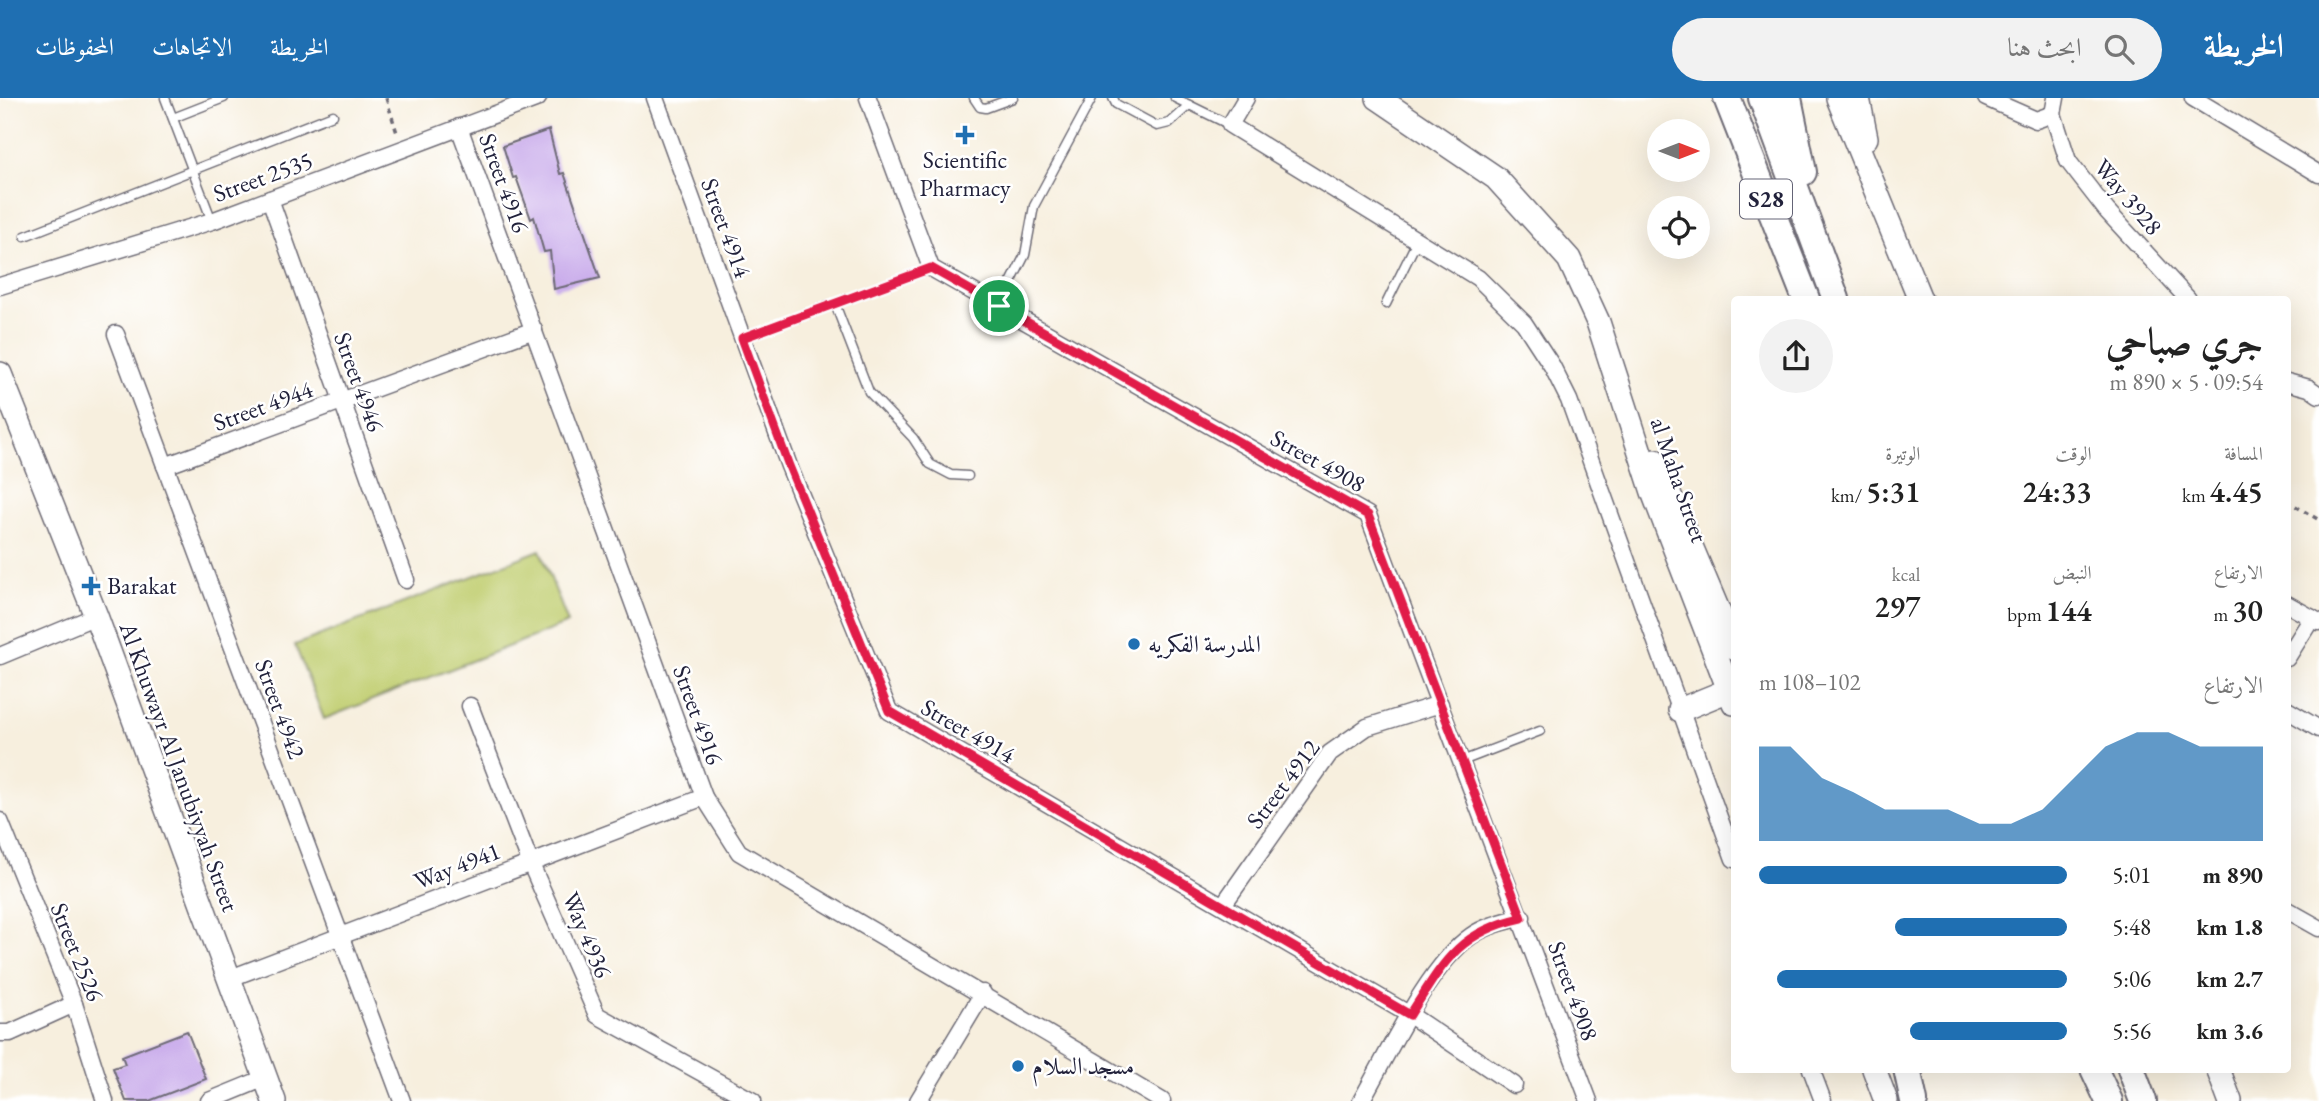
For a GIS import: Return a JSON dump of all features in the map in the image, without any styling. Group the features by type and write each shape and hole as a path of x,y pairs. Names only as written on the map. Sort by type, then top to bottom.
{"main road":[{"name":"S28","path":"1762,98 1835,296"},
{"path":"1788,98 1819,249"},
{"name":"S28","path":"1730,106 1805,296"},
{"path":"1908,1073 1912,1101"},
{"path":"2096,1073 2109,1101"},
{"path":"2105,1073 2116,1101"},
{"path":"2132,1073 2143,1101"}],"street":[{"name":"Street 2535","path":"0,286 212,221 538,98"},
{"name":"Street 4914","path":"655,98 789,466 889,711 1410,1015 1514,1085"},
{"path":"868,98 931,268"},
{"path":"1246,98 1230,125 1478,278 1524,323 1552,366 1569,400 1731,851"},
{"name":"al Maha Street","path":"1378,98 1496,178 1569,259 1598,322 1653,492 1731,693"},
{"path":"1838,98 1919,296"},
{"path":"1858,98 1874,183"},
{"name":"Way 3928","path":"1986,98 2036,120 2055,106 2068,161 2107,211 2185,296"},
{"path":"2193,98 2319,174"},
{"name":"Street 4916","path":"459,127 704,797 739,852 983,993 1161,1101"},
{"name":"Street 4946","path":"270,199 406,580"},
{"name":"Street 4908","path":"931,268 1368,515 1590,1101"},
{"name":"Street 4944","path":"165,466 534,330"},
{"name":"Street 4942","path":"116,334 402,1101"},
{"name":"Al Khuwayr Al Janubiyyah Street","path":"0,374 96,616 274,1101"},
{"path":"2291,383 2309,388 2319,395"},
{"name":"al Maha Street","path":"1622,392 1668,488 1731,641"},
{"path":"2291,606 2315,620 2291,653"},
{"path":"0,656 96,616"},
{"path":"1680,710 1731,696"},
{"name":"Street 4912","path":"1223,905 1330,753 1367,727 1440,704"},
{"name":"Way 4936","path":"470,706 530,862 597,1015 752,1101"},
{"path":"2291,712 2319,729"},
{"name":"Way 4941","path":"228,979 704,797"},
{"name":"Street 2526","path":"0,821 74,1004 105,1101"},
{"path":"2291,912 2319,928"},
{"path":"1361,1101 1444,962 1463,942 1486,928 1522,918"},
{"path":"918,1101 983,993"},
{"path":"0,1033 10,1033 74,1004"},
{"path":"1812,1073 1823,1101"},
{"path":"1876,1073 1886,1101"},
{"path":"1899,1073 1912,1101"},
{"path":"2220,1073 2230,1101"},
{"path":"209,1101 265,1078"}],"lane":[{"path":"165,98 212,221"},
{"path":"173,118 224,98"},
{"path":"974,98 980,107 986,108 1013,98"},
{"path":"999,306 1025,255 1034,206 1093,98"},
{"path":"1113,98 1116,104 1157,126 1169,123 1189,104"},
{"path":"1175,98 1230,125"},
{"path":"25,236 334,115"},
{"path":"1386,304 1417,241"},
{"path":"742,338 931,268"},
{"path":"835,303 869,392 913,438 930,464 951,475 968,476"},
{"path":"1462,761 1540,732"}],"path":[{"path":"386,98 403,150"},
{"path":"2291,503 2319,520"}],"green space":[{"path":"540,550 568,623 324,719 295,645"}],"building":[{"path":"549,130 560,174 564,173 600,278 554,289 550,251 544,252 534,217 531,219 516,177 513,178 503,146"},
{"path":"187,1031 206,1079 149,1101 126,1101 113,1068 125,1064 122,1056"}],"place":[{"name":"Scientific Pharmacy","path":"965,135"},
{"name":"Barakat","path":"91,586"},
{"name":"المدرسة الفكريه","path":"1134,644"},
{"name":"مسجد السلام","path":"1018,1066"}],"route":[{"path":"931,268 999,306 1368,515 1522,918 1486,928 1463,942 1444,962 1410,1015 889,711 789,466 742,338 931,268"}]}
